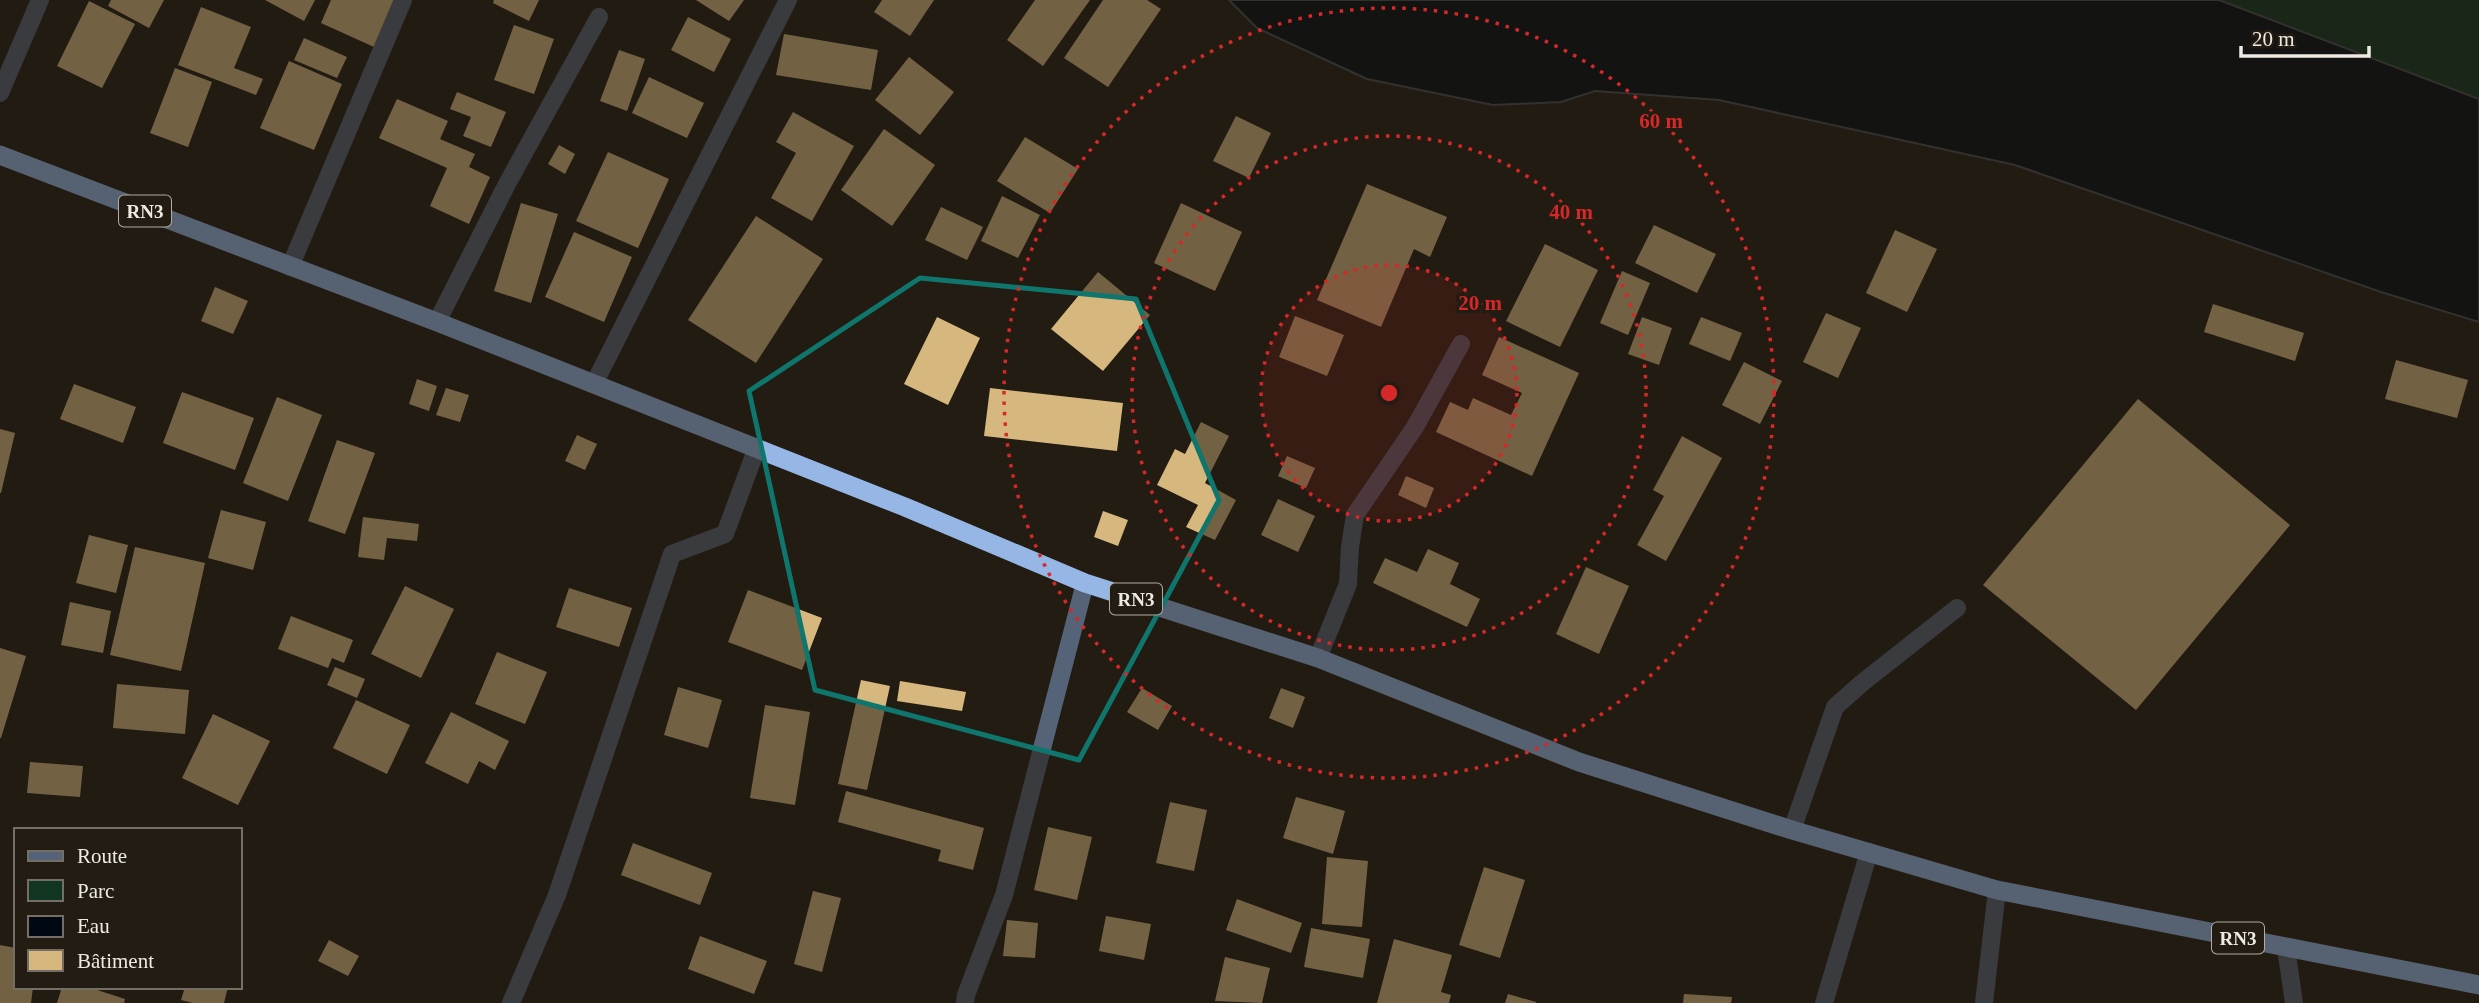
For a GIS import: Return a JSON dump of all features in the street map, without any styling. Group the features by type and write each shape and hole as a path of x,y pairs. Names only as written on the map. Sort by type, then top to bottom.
{"highway":[{"name":"RN3","path":"0,155 437,322 905,507 1086,583 1318,658 1579,762 1792,830 1997,890 2479,985"}],"street":[{"path":"0,93 40,0"},
{"path":"290,267 404,0"},
{"path":"594,384 789,0"},
{"path":"437,322 507,184 598,17"},
{"path":"1318,658 1348,584 1355,515 1415,427 1461,344"},
{"path":"510,1003 557,895 672,554 725,534 757,450"},
{"path":"965,1003 1004,895 1086,583"},
{"path":"1792,830 1835,707 1862,682 1957,608"},
{"path":"1824,1003 1869,852"},
{"path":"1984,1003 1997,890"},
{"path":"2286,948 2294,1003"}],"highlighted area":[{"path":"920,278 1136,299 1219,500 1079,760 815,690 749,391"}],"green space":[{"path":"2219,0 2479,0 2479,99"}],"water":[{"path":"1229,0 2219,0 2479,99 2479,322 2381,292 2015,165 1719,100 1595,91 1561,102 1493,105 1367,79 1257,28"}],"building":[{"path":"111,0 164,0 149,28 108,6"},
{"path":"265,0 315,0 304,21"},
{"path":"331,0 395,0 374,47 321,23"},
{"path":"494,0 539,0 529,21 493,3"},
{"path":"696,0 744,0 729,21"},
{"path":"882,0 934,0 910,36 874,12"},
{"path":"1035,0 1090,0 1043,66 1007,40"},
{"path":"1103,0 1147,0 1161,9 1108,87 1064,58"},
{"path":"89,1 135,24 102,88 57,66"},
{"path":"201,7 251,27 234,68 263,79 256,95 178,65"},
{"path":"688,17 731,39 714,72 671,50"},
{"path":"514,25 554,39 534,94 494,80"},
{"path":"784,34 878,50 871,90 776,75"},
{"path":"304,38 347,57 337,78 294,60"},
{"path":"619,50 645,59 627,111 600,101"},
{"path":"909,57 954,92 920,135 875,100"},
{"path":"289,61 342,84 314,150 260,128"},
{"path":"175,68 212,82 188,147 150,133"},
{"path":"649,77 704,103 687,138 632,113"},
{"path":"457,92 506,112 491,147 463,136 471,117 450,109"},
{"path":"397,99 448,121 440,139 475,154 469,167 490,177 469,224 430,206 447,168 379,138"},
{"path":"793,112 854,146 812,221 771,198 796,153 776,142"},
{"path":"1236,116 1271,133 1249,178 1213,161"},
{"path":"884,129 935,165 892,226 841,190"},
{"path":"1025,137 1078,169 1050,213 997,181"},
{"path":"559,145 575,154 565,174 548,164"},
{"path":"608,152 669,179 638,248 576,221"},
{"path":"1367,184 1447,217 1430,257 1414,249 1381,327 1317,300"},
{"path":"1002,196 1040,215 1018,258 981,241"},
{"path":"521,203 558,214 531,303 494,291"},
{"path":"1181,203 1242,232 1215,291 1154,263"},
{"path":"941,207 983,227 967,260 925,240"},
{"path":"756,216 823,259 756,363 688,320"},
{"path":"1654,225 1716,254 1697,293 1635,263"},
{"path":"1895,230 1937,249 1907,312 1866,293"},
{"path":"574,232 632,257 604,322 545,297"},
{"path":"1545,244 1598,270 1560,347 1506,321"},
{"path":"1622,271 1650,283 1628,335 1600,323"},
{"path":"1098,272 1150,315 1103,371 1051,329"},
{"path":"215,287 248,301 233,334 201,321"},
{"path":"2213,304 2304,333 2295,361 2204,332"},
{"path":"1826,313 1861,328 1838,378 1803,362"},
{"path":"1295,316 1344,335 1327,376 1279,357"},
{"path":"937,317 980,338 948,405 904,384"},
{"path":"1642,317 1672,328 1659,365 1628,354"},
{"path":"1701,317 1742,333 1730,361 1689,344"},
{"path":"1499,337 1579,373 1532,476 1436,432 1450,402 1468,410 1473,398 1511,415 1522,393 1482,375"},
{"path":"2396,360 2468,380 2457,418 2385,399"},
{"path":"1744,362 1782,381 1760,424 1722,405"},
{"path":"417,379 437,386 429,411 409,404"},
{"path":"74,384 136,407 123,443 60,419"},
{"path":"446,388 469,395 460,422 436,415"},
{"path":"990,388 1123,403 1117,451 984,436"},
{"path":"182,392 254,418 235,470 163,443"},
{"path":"277,397 322,415 288,501 243,483"},
{"path":"2138,399 2290,525 2136,710 1983,585"},
{"path":"1201,422 1229,436 1205,483 1236,500 1215,540 1186,527 1198,505 1157,485 1175,449 1185,454"},
{"path":"0,429 15,433 1,493 0,493"},
{"path":"577,435 597,444 585,470 565,461"},
{"path":"1682,436 1722,458 1666,561 1637,545 1664,496 1653,490"},
{"path":"337,440 375,453 345,534 308,521"},
{"path":"1287,456 1315,468 1306,488 1278,476"},
{"path":"1406,476 1434,488 1426,508 1398,495"},
{"path":"1278,499 1315,516 1298,552 1261,535"},
{"path":"221,510 266,522 253,570 208,558"},
{"path":"1103,511 1128,520 1118,546 1094,537"},
{"path":"363,517 419,524 417,541 387,538 384,560 358,557"},
{"path":"89,535 128,545 116,593 76,583"},
{"path":"135,547 205,563 181,671 110,655"},
{"path":"1428,549 1459,563 1450,584 1480,599 1467,627 1373,583 1385,558 1417,572"},
{"path":"1586,567 1629,586 1599,654 1556,634"},
{"path":"405,586 454,609 421,678 371,654"},
{"path":"569,588 632,608 619,647 556,627"},
{"path":"748,590 822,618 802,670 728,642"},
{"path":"70,602 111,611 103,653 61,645"},
{"path":"291,616 353,640 344,663 332,658 328,668 278,649"},
{"path":"0,648 26,656 1,738 0,738"},
{"path":"497,652 547,672 525,724 475,704"},
{"path":"335,667 365,679 357,698 327,685"},
{"path":"861,680 890,686 867,790 838,784"},
{"path":"900,681 966,692 962,711 897,701"},
{"path":"117,684 189,690 185,734 113,728"},
{"path":"678,687 722,700 708,748 664,735"},
{"path":"1142,688 1172,706 1158,730 1127,712"},
{"path":"1281,688 1305,697 1293,728 1269,718"},
{"path":"356,700 410,725 387,774 333,748"},
{"path":"765,705 810,712 795,805 750,798"},
{"path":"451,712 509,741 495,770 479,761 468,784 425,763"},
{"path":"213,714 270,741 238,805 182,778"},
{"path":"30,762 83,766 80,797 27,793"},
{"path":"846,791 984,828 973,870 938,861 941,850 838,822"},
{"path":"1296,797 1345,811 1333,854 1283,838"},
{"path":"1170,802 1207,810 1194,871 1156,863"},
{"path":"1048,827 1092,837 1077,900 1034,890"},
{"path":"633,843 712,873 700,905 621,875"},
{"path":"1327,857 1368,861 1362,927 1322,924"},
{"path":"1484,867 1525,880 1500,958 1459,945"},
{"path":"813,891 841,898 822,972 794,964"},
{"path":"1237,899 1302,923 1291,953 1226,930"},
{"path":"1106,916 1151,924 1144,960 1099,951"},
{"path":"1007,920 1038,923 1035,958 1003,956"},
{"path":"1311,928 1370,939 1363,978 1304,967"},
{"path":"700,936 767,961 754,994 688,969"},
{"path":"1394,939 1452,955 1441,992 1451,995 1449,1003 1377,1003"},
{"path":"329,940 359,956 348,976 318,961"},
{"path":"0,945 14,948 14,989 33,989 31,1003 0,1003"},
{"path":"1225,957 1270,968 1262,1003 1215,1001"},
{"path":"61,989 94,989 125,999 124,1003 57,1003"},
{"path":"184,989 228,989 224,1003 193,1003 181,1000"},
{"path":"1508,994 1536,1002 1536,1003 1505,1003"},
{"path":"1684,994 1732,997 1731,1003 1683,1003"}]}
